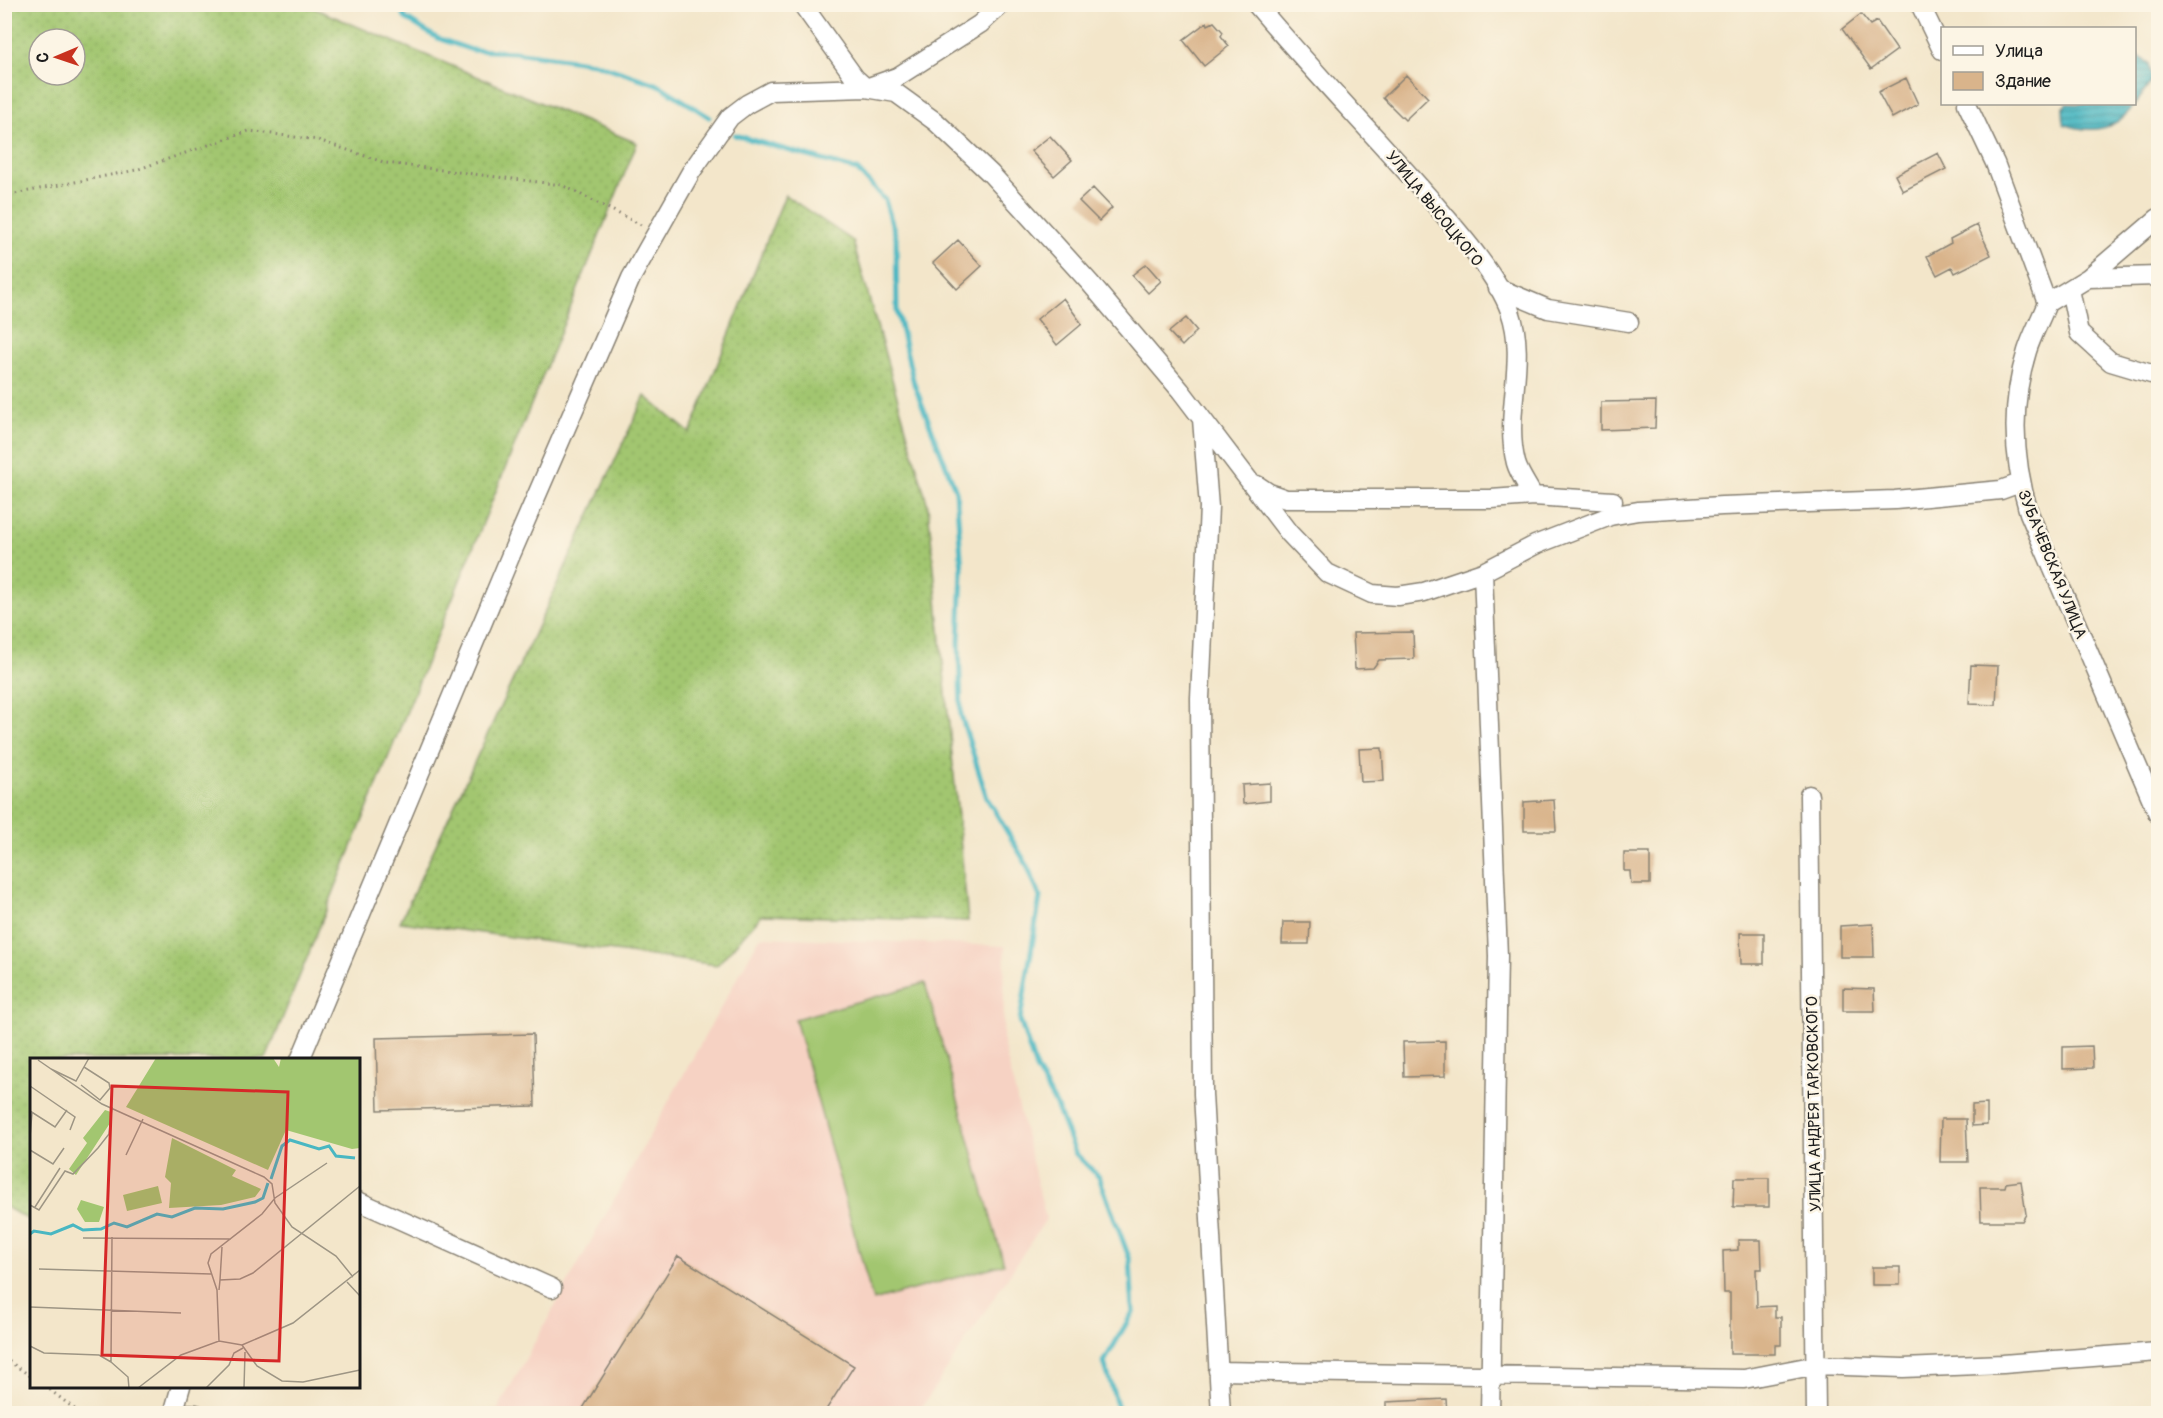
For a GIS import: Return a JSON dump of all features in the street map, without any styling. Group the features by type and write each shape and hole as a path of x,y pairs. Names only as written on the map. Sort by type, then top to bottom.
{"street":[{"path":"802,4 855,78 866,88"},
{"path":"866,88 897,77 917,65 980,24 1002,4"},
{"name":"УЛИЦА ВЫСОЦКОГО","path":"1256,4 1461,235 1498,288 1509,308 1517,332 1512,429 1516,465 1533,496"},
{"path":"1920,4 1941,48"},
{"path":"300,1058 515,546 631,278 691,172 730,117 747,104 771,91 866,88 896,93 936,122 992,174 1090,283 1202,418 1289,533 1327,573 1372,594 1398,596 1424,592 1483,572 1535,545 1610,516 1638,511 1975,493 2001,490 2020,483"},
{"path":"1967,105 1995,163 2047,303 2088,278 2158,218"},
{"path":"2088,278 2158,276"},
{"path":"1498,288 1548,309 1629,322"},
{"path":"2070,288 2079,333 2111,362 2158,376"},
{"name":"ЗУБАЧЕВСКАЯ УЛИЦА","path":"2047,303 2027,352 2015,416 2016,461 2020,483 2028,513 2158,814"},
{"path":"1202,418 1209,507 1200,698 1203,1094 1221,1413"},
{"path":"1251,481 1269,493 1286,499 1491,499 1533,496 1613,501 1610,516"},
{"path":"1483,572 1498,956 1490,1413"},
{"name":"УЛИЦА АНДРЕЯ ТАРКОВСКОГО","path":"1809,795 1816,1413"},
{"path":"360,1202 552,1288"},
{"path":"1218,1371 1744,1379 1817,1365 1903,1368 2015,1364 2158,1352"},
{"path":"180,1388 173,1413 196,1413"}],"path":[{"path":"4,196 136,170 249,131 318,141 386,163 562,185 657,233"},
{"path":"4,1358 30,1376"},
{"path":"48,1388 81,1413"}],"shaded area":[{"path":"760,937 1005,946 1003,1042 1046,1219 918,1413 495,1414"}],"green space":[{"path":"5,4 306,5 637,143 266,1058 30,1058 30,1220 4,1206"},
{"path":"785,195 853,241 928,506 968,921 762,915 717,965 400,922 645,396 690,433"},
{"path":"925,983 1004,1264 873,1301 795,1019"}],"water":[{"path":"2136,55 2149,63 2152,80 2136,103"},
{"path":"2065,105 2134,105 2117,122 2094,129 2064,124 2063,109"}],"building":[{"path":"1861,14 1870,25 1877,21 1897,50 1871,69 1842,29"},
{"path":"1207,22 1208,25 1214,22 1223,32 1221,36 1229,46 1204,66 1183,40"},
{"path":"1406,75 1428,98 1405,120 1383,98"},
{"path":"1906,78 1918,104 1892,118 1878,92"},
{"path":"1050,136 1072,160 1054,176 1031,151"},
{"path":"1938,153 1946,169 1903,191 1895,175"},
{"path":"1093,188 1112,208 1099,221 1079,201"},
{"path":"1977,225 1991,255 1955,273 1952,267 1937,275 1927,256 1951,243 1950,239"},
{"path":"958,240 982,266 957,289 933,263"},
{"path":"1146,264 1161,281 1148,293 1132,275"},
{"path":"1063,298 1082,324 1057,345 1037,319"},
{"path":"1186,318 1197,331 1182,346 1169,332"},
{"path":"1656,401 1655,428 1601,430 1601,402"},
{"path":"1413,632 1414,659 1379,660 1373,668 1355,669 1353,633"},
{"path":"1971,665 1998,666 1996,705 1969,704"},
{"path":"1382,748 1384,781 1361,782 1359,749"},
{"path":"1270,783 1270,801 1243,804 1242,785"},
{"path":"1554,800 1556,831 1524,831 1524,802"},
{"path":"1624,853 1650,853 1650,884 1631,884 1630,871 1624,871"},
{"path":"1283,922 1310,922 1309,944 1282,944"},
{"path":"1873,924 1874,957 1840,957 1840,926"},
{"path":"1740,933 1764,933 1764,964 1741,964"},
{"path":"1843,988 1874,989 1875,1011 1843,1011"},
{"path":"533,1034 535,1106 378,1110 376,1038"},
{"path":"1445,1041 1445,1076 1404,1077 1403,1042"},
{"path":"2092,1046 2093,1068 2063,1069 2063,1047"},
{"path":"1987,1104 1987,1125 1972,1126 1972,1105"},
{"path":"1941,1119 1966,1119 1968,1162 1940,1162"},
{"path":"1734,1178 1769,1178 1769,1207 1733,1207"},
{"path":"2021,1181 2026,1214 2022,1221 1981,1221 1980,1187 2005,1187 2006,1183"},
{"path":"1738,1240 1761,1240 1762,1269 1756,1269 1757,1307 1775,1306 1775,1317 1781,1317 1781,1345 1775,1345 1775,1354 1730,1354 1730,1293 1724,1293 1723,1251 1738,1250"},
{"path":"678,1256 854,1366 824,1413 580,1413"},
{"path":"1872,1267 1900,1267 1900,1285 1872,1285"},
{"path":"1446,1399 1447,1413 1386,1413 1386,1402"}],"waterway":[{"path":"400,4 405,18 437,38 472,50 514,52 594,63 659,85 709,117"},
{"path":"735,135 857,170 885,200 896,237 897,311 914,384 956,491 962,570 959,642 961,715 987,798 1027,865 1040,897 1020,1020 1036,1069 1056,1105 1075,1153 1099,1177 1130,1260 1133,1312 1104,1362 1120,1414"}]}
